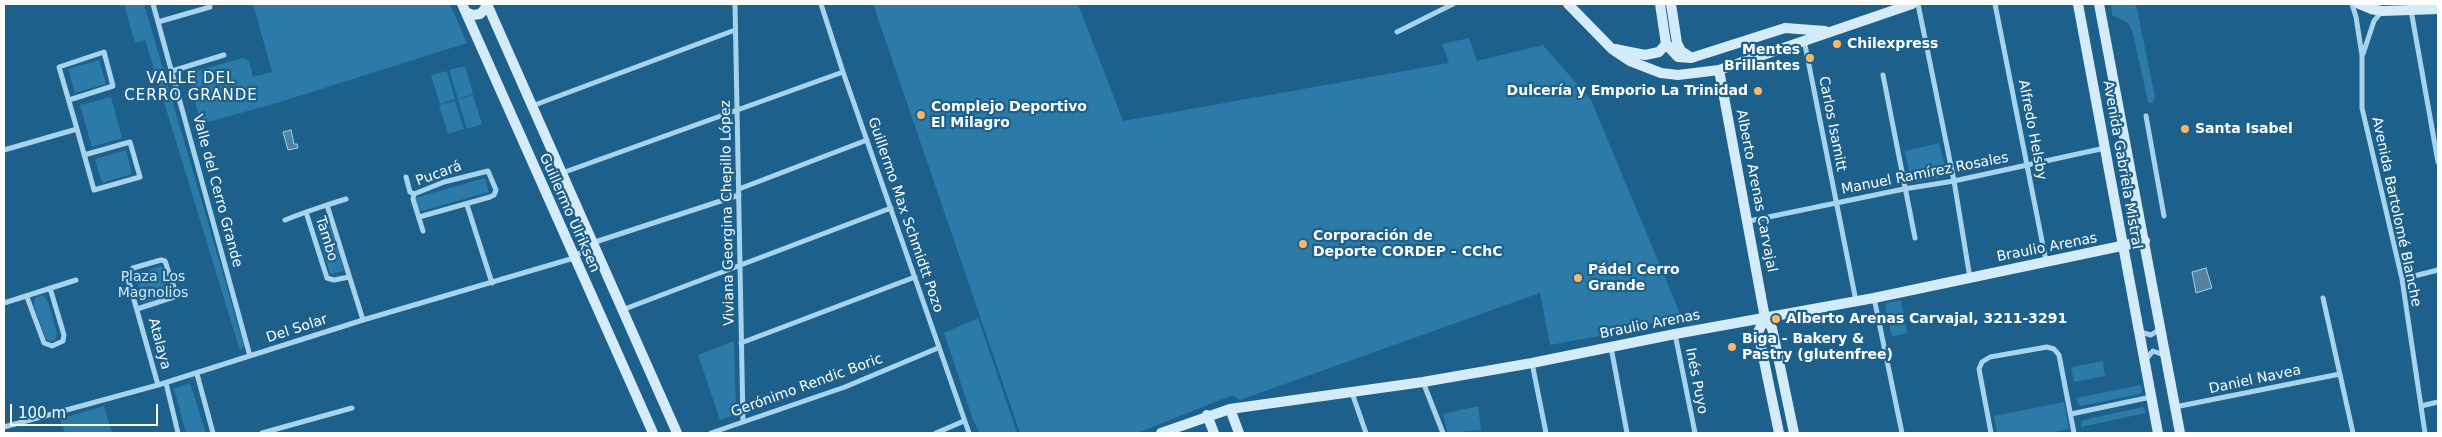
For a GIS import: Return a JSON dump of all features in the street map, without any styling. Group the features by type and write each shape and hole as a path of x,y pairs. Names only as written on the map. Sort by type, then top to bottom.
{"main road":[{"path":"464,8 473,15 480,14 485,10 487,4"},
{"name":"Guillermo Ulriksen","path":"487,4 677,433"},
{"path":"1568,4 1612,49 1640,66 1661,73 1678,75 1719,70 1912,4"},
{"path":"1660,4 1666,44 1678,57 1691,58 1793,27 1829,32"},
{"path":"1672,4 1677,43 1681,51 1691,58"},
{"name":"Avenida Gabriela Mistral","path":"2078,4 2123,247 2146,359 2158,433"},
{"name":"Avenida Gabriela Mistral","path":"2099,4 2180,433"},
{"path":"2359,4 2382,11 2438,8"},
{"name":"Guillermo Ulriksen","path":"464,8 653,433"},
{"path":"1793,27 1800,32 1804,40"},
{"path":"1612,49 1649,56 1659,52 1666,44"},
{"name":"Alberto Arenas Carvajal","path":"1719,70 1749,221 1765,318 1772,328 1794,433"},
{"name":"Braulio Arenas","path":"1162,433 1230,409 1352,393 1532,363 1675,334 1874,298 2144,242"},
{"name":"Alberto Arenas Carvajal","path":"1765,318 1758,332 1779,433"},
{"path":"1230,409 1239,433"},
{"path":"1207,416 1214,433"}],"street":[{"name":"Valle del Cerro Grande","path":"153,4 250,356"},
{"name":"Viviana Georgina Chepillo López","path":"735,4 743,422"},
{"name":"Guillermo Max Schmidtt Pozo","path":"822,4 843,72 969,433"},
{"path":"1397,32 1453,4"},
{"path":"1918,4 1954,181 1970,278"},
{"name":"Alfredo Helsby","path":"1995,4 2046,261"},
{"name":"Avenida Bartolomé Blanche","path":"2352,4 2362,55 2362,108 2402,280 2425,433"},
{"path":"158,22 210,7"},
{"path":"2411,10 2437,142 2438,162"},
{"name":"Avenida Bartolomé Blanche","path":"2362,55 2374,22 2382,11"},
{"path":"532,106 735,30"},
{"name":"Carlos Isamitt","path":"1804,40 1856,301"},
{"path":"69,100 113,86 104,52 59,67 76,129 94,190 140,177 130,142 84,155"},
{"path":"172,70 224,56"},
{"path":"562,173 737,112 843,72"},
{"path":"1883,75 1915,238"},
{"path":"2146,116 2164,216"},
{"path":"4,150 76,129"},
{"path":"592,243 739,192 868,140"},
{"name":"Manuel Ramírez Rosales","path":"1749,221 1904,188 1954,181 2105,148"},
{"name":"Pucará","path":"488,171 496,190 494,194 466,205 419,217 413,199 414,194 444,182 488,171"},
{"path":"406,177 410,192 414,194"},
{"name":"Tambo","path":"285,220 346,199"},
{"name":"Tambo","path":"327,205 363,320"},
{"path":"466,205 492,283"},
{"path":"622,310 891,208"},
{"name":"Tambo","path":"306,212 327,278 334,280 349,277"},
{"path":"419,217 423,232"},
{"name":"Del Solar","path":"4,427 197,374 363,320 574,258 592,243"},
{"name":"Atalaya","path":"137,309 176,296 165,261 161,260 129,271 128,275 137,309 158,385"},
{"path":"2402,280 2438,270"},
{"path":"741,343 915,277"},
{"path":"4,303 76,280"},
{"path":"27,297 44,343 52,346 63,341 64,335 50,288"},
{"path":"1874,298 1902,433"},
{"path":"2323,298 2353,433"},
{"path":"2140,332 2151,335 2160,329"},
{"name":"Inés Puyo","path":"1675,334 1695,433"},
{"path":"1991,433 1979,369 1982,362 1990,357 2047,346 2054,349 2058,355 2074,433"},
{"path":"1611,347 1627,433"},
{"name":"Gerónimo Rendic Boric","path":"711,433 845,387 938,348"},
{"path":"2146,359 2153,352 2165,356"},
{"path":"1532,363 1546,433"},
{"path":"197,374 213,433"},
{"name":"Daniel Navea","path":"2175,408 2340,374"},
{"path":"1422,382 1443,433"},
{"path":"166,383 178,433"},
{"path":"1352,393 1366,433"},
{"path":"2070,414 2151,398"},
{"path":"2421,406 2438,402"},
{"path":"262,433 352,408"},
{"path":"936,433 964,421"}],"green space":[{"path":"124,4 144,4 244,346 240,351 145,40 135,43"},
{"path":"253,4 450,4 467,43 280,102 201,124 188,77 192,72 243,58 249,61 253,77 272,72"},
{"name":"Corporación de Deporte CORDEP - CChC","path":"873,4 1078,4 1123,121 1449,63 1442,44 1469,38 1477,61 1543,45 1591,100 1681,316 1605,335 1550,345 1540,293 1240,400 1233,395 1137,433 1020,433"},
{"path":"2111,4 2136,4 2155,97 2153,103 2148,101 2132,30 2127,22 2112,15"},
{"path":"99,60 106,84 75,93 68,69"},
{"path":"465,66 473,94 458,99 449,70"},
{"path":"447,71 455,99 440,104 431,75"},
{"path":"473,95 482,124 467,129 458,100"},
{"path":"111,97 122,138 92,147 80,105"},
{"path":"455,101 464,129 448,134 439,105"},
{"path":"1939,143 1946,171 1943,177 1917,182 1911,180 1905,151"},
{"path":"126,150 132,174 102,183 95,159"},
{"path":"485,178 489,192 418,212 415,198"},
{"path":"327,215 344,271 330,274 314,220"},
{"name":"Plaza Los Magnolios","path":"162,266 170,294 143,303 136,274"},
{"path":"43,295 48,302 57,333 55,340 50,342 45,338 34,306 35,298"},
{"path":"1901,300 1907,333 1892,337 1885,306 1887,303"},
{"path":"978,318 1017,433 980,433 973,420 944,333"},
{"path":"734,341 736,414 720,420 698,355"},
{"path":"2103,361 2105,376 2074,382 2071,367"},
{"path":"190,383 206,433 186,433 174,389"},
{"path":"2141,385 2142,391 2140,394 2081,406 2076,398"},
{"path":"2064,402 2069,429 2047,433 1997,433 1994,416"},
{"path":"104,406 112,433 65,433 60,419"},
{"path":"1478,406 1481,430 1448,433 1443,414"},
{"path":"2143,407 2146,413 2081,427 2083,420"}],"shaded area":[{"path":"291,130 294,144 297,144 298,148 288,150 283,132"},
{"path":"2206,268 2212,288 2196,293 2192,272"}],"place":[{"name":"Chilexpress","path":"1837,44"},
{"name":"Mentes Brillantes","path":"1810,58"},
{"name":"Dulcería y Emporio La Trinidad","path":"1758,91"},
{"name":"Complejo Deportivo El Milagro","path":"921,115"},
{"name":"Santa Isabel","path":"2185,129"},
{"name":"Corporación de Deporte CORDEP - CChC","path":"1303,244"},
{"name":"Pádel Cerro Grande","path":"1578,278"},
{"name":"Alberto Arenas Carvajal, 3211-3291","path":"1776,319"},
{"name":"Biga - Bakery & Pastry (glutenfree)","path":"1732,347"}],"district":[{"name":"VALLE DEL CERRO GRANDE","path":"191,88"}]}
